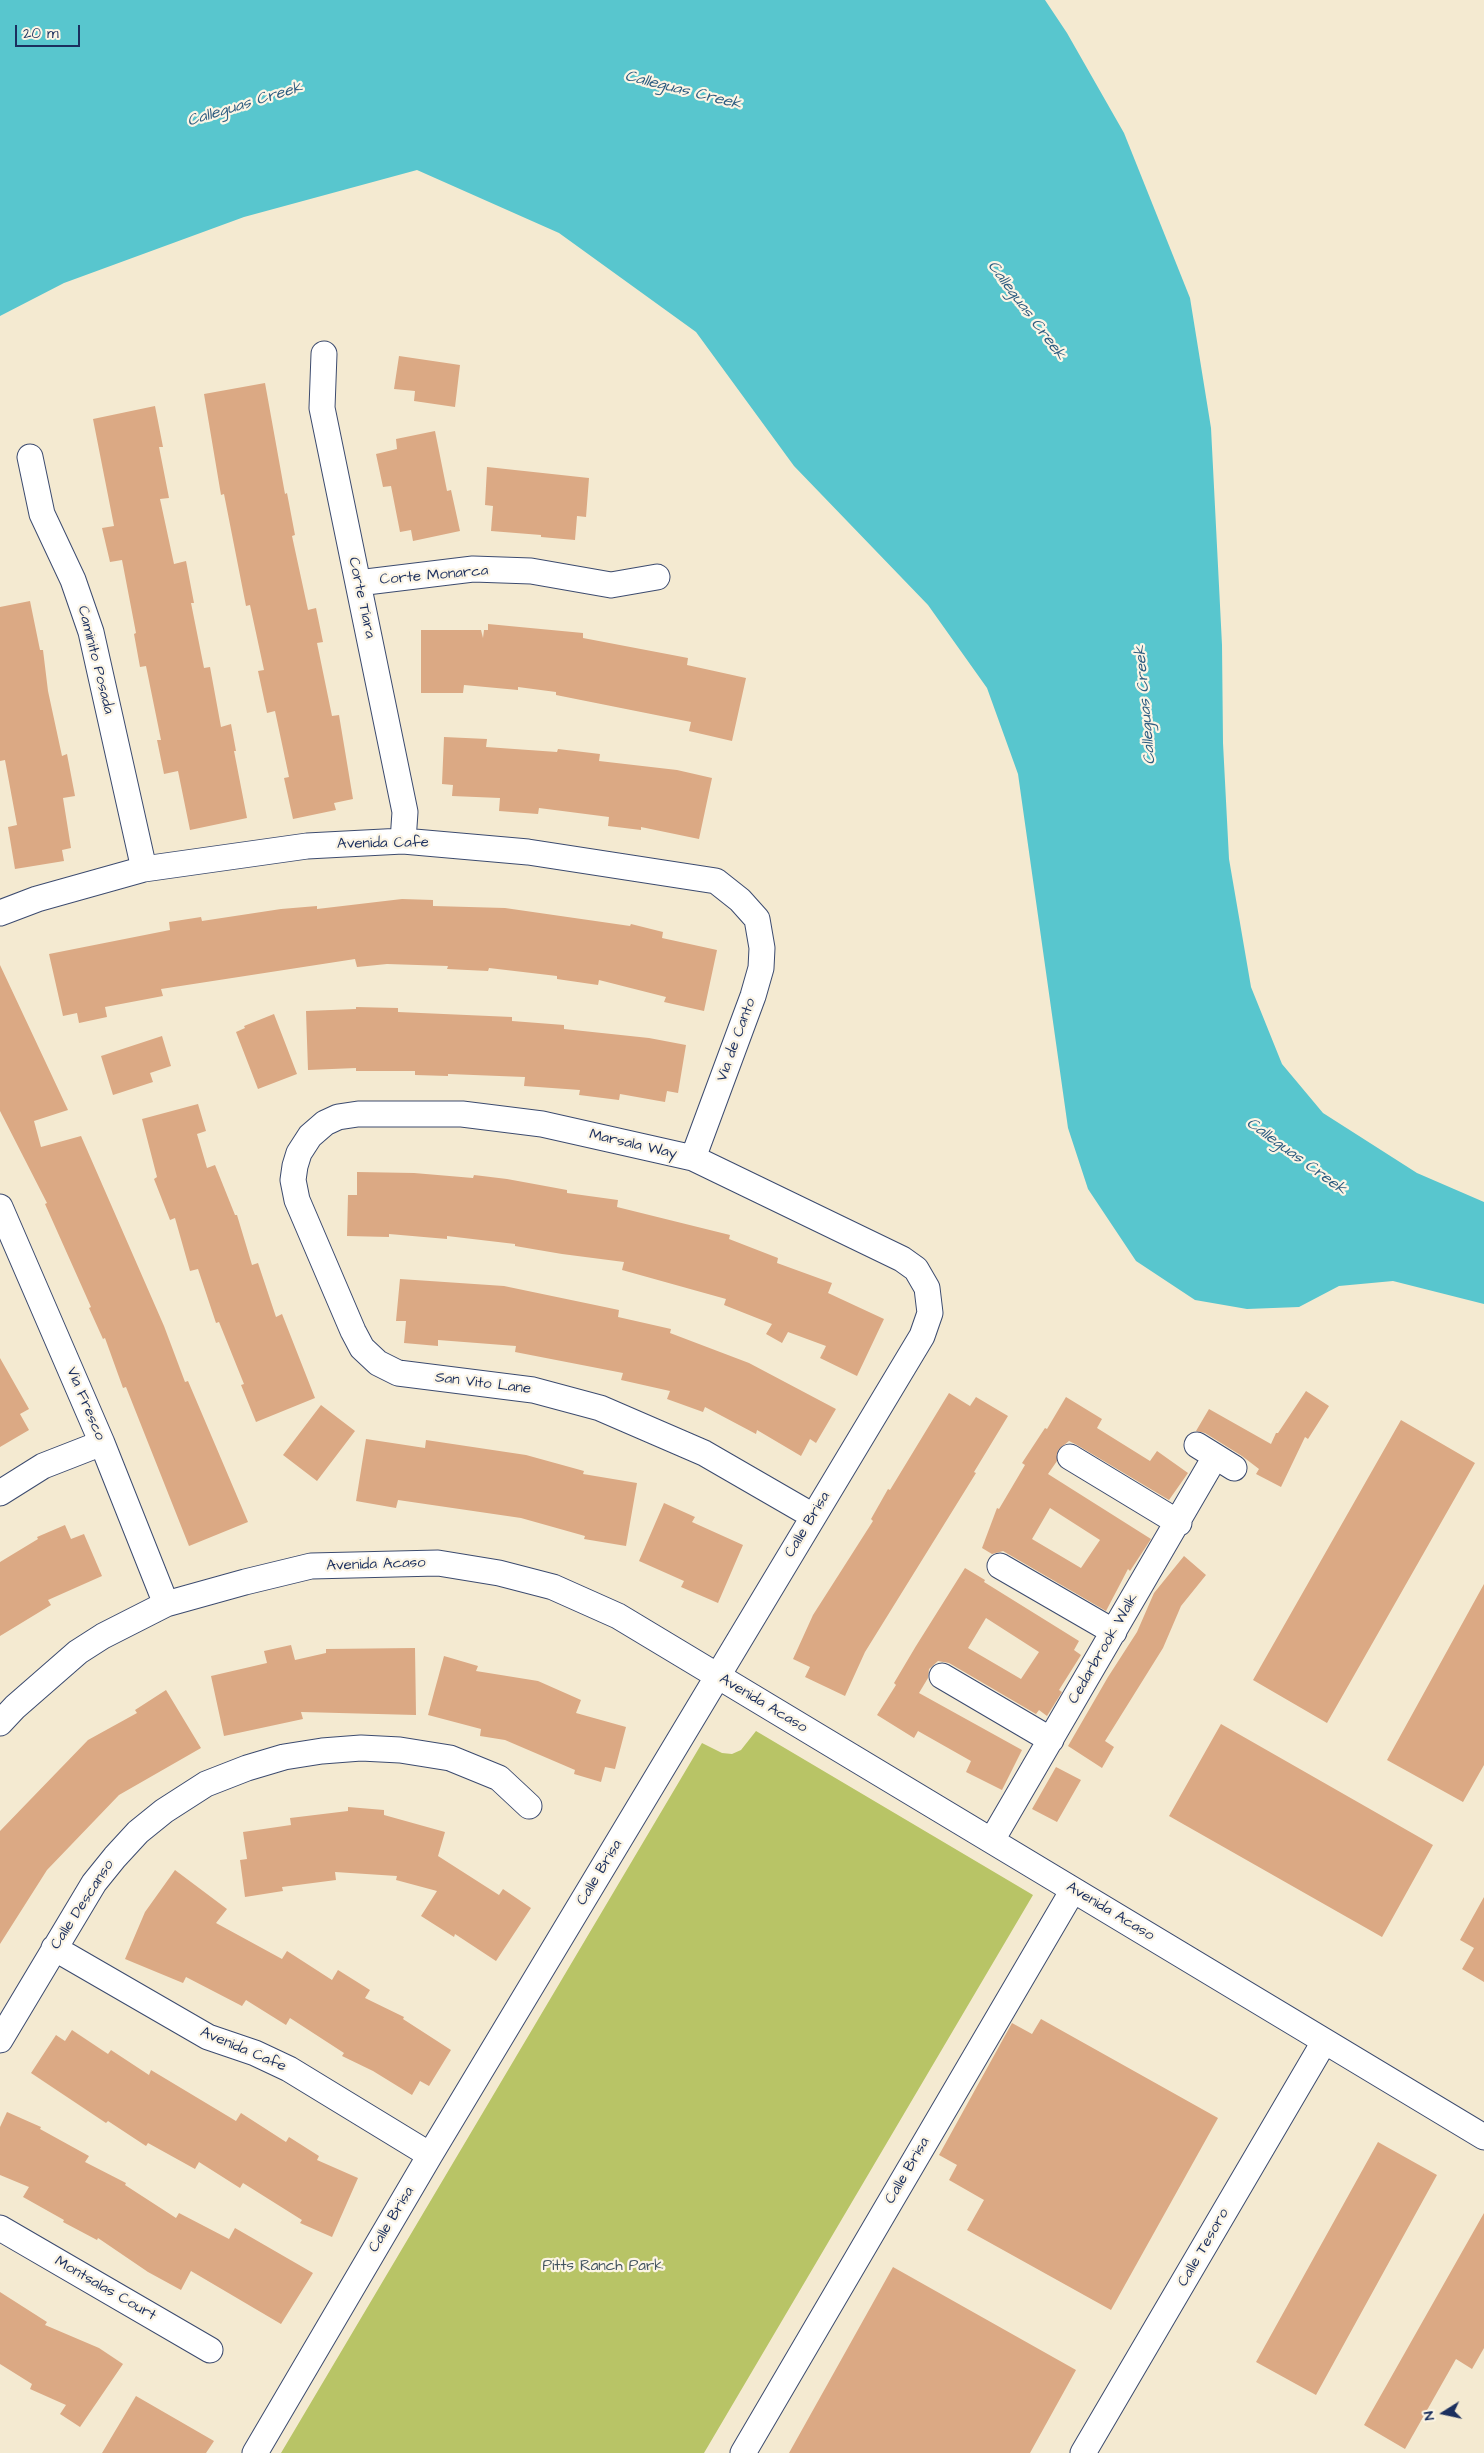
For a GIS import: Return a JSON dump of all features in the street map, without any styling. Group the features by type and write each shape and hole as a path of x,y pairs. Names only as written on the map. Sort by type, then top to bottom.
{"street":[{"name":"Corte Tiara","path":"324,354 322,408 405,812 403,841"},
{"name":"Caminito Posada","path":"30,457 42,514 73,580 91,632 144,869"},
{"name":"Corte Monarca","path":"358,583 473,570 531,571 611,585 657,576"},
{"name":"Avenida Cafe","path":"0,914 37,899 144,869 308,846 403,841 528,852 716,882 740,900 757,919"},
{"name":"Via de Canto","path":"693,1158 759,977 762,948 757,919"},
{"name":"Marsala Way","path":"310,1136 325,1123 338,1117 358,1114 462,1114 542,1124 693,1158 902,1259 916,1269 927,1288"},
{"name":"San Vito Lane","path":"310,1136 299,1153 295,1166 294,1180 297,1200 362,1348 378,1363 398,1373 532,1390 600,1408 704,1453 813,1516"},
{"name":"Via Fresco","path":"0,1207 102,1443 166,1604"},
{"name":"Calle Brisa","path":"255,2453 430,2155 922,1336 930,1313 927,1288"},
{"path":"0,1493 43,1466 102,1443"},
{"path":"1070,1457 1179,1523"},
{"name":"Cedarbrook Walk","path":"992,1840 1216,1457"},
{"name":"Avenida Acaso","path":"0,1723 15,1707 78,1652 103,1636 166,1604 311,1566 438,1563 499,1573 554,1587 618,1616 717,1678 992,1840 1484,2137"},
{"path":"1000,1566 1114,1632"},
{"path":"942,1676 1051,1740"},
{"name":"Calle Descanso","path":"0,2040 94,1883 114,1857 138,1832 164,1811 206,1784 247,1768 284,1757 322,1751 361,1748 400,1750 450,1758 499,1778 529,1806"},
{"name":"Calle Brisa","path":"742,2453 1073,1890"},
{"name":"Avenida Cafe","path":"54,1948 208,2038 255,2053 289,2069 430,2155"},
{"name":"Calle Tesoro","path":"1083,2453 1324,2042"},
{"name":"Montsalas Court","path":"0,2228 210,2350"}],"green space":[{"name":"Pitts Ranch Park","path":"756,1731 1033,1895 704,2453 281,2453 702,1743 722,1753 732,1754 741,1750"}],"water":[{"name":"Calleguas Creek","path":"0,0 1045,0 1067,33 1124,133 1190,298 1211,428 1222,645 1223,743 1229,859 1251,987 1282,1064 1323,1113 1417,1173 1484,1202 1484,1304 1393,1281 1339,1286 1299,1307 1247,1309 1195,1300 1136,1261 1088,1189 1068,1128 1018,774 987,688 928,605 794,466 696,332 559,233 417,170 244,217 64,283 0,316"}],"building":[{"path":"399,356 460,365 455,407 414,401 415,391 394,389"},
{"path":"265,383 285,494 287,493 295,535 292,536 308,610 316,608 323,642 317,643 332,716 339,715 353,799 334,803 336,810 293,819 284,778 289,777 275,711 267,713 258,671 264,670 250,605 246,606 224,494 221,495 204,394"},
{"path":"155,406 163,447 159,447 169,498 160,499 174,564 186,561 194,603 191,603 204,668 210,667 221,727 231,724 236,751 234,751 247,818 190,830 178,771 164,774 157,740 161,740 146,666 140,667 134,634 136,633 122,560 110,562 102,528 114,526 93,419"},
{"path":"435,431 447,491 451,490 460,531 413,541 411,530 400,532 391,486 383,487 376,454 397,449 396,439"},
{"path":"487,467 589,478 586,517 577,516 575,540 491,531 493,506 485,505"},
{"path":"30,601 40,650 43,650 48,691 62,756 67,754 75,796 63,798 71,848 62,850 64,861 15,869 8,827 17,825 5,760 0,761 0,607"},
{"path":"488,624 583,633 583,638 688,658 687,665 746,678 732,741 689,731 691,722 556,695 556,692 518,687 518,690 464,685 463,693 421,693 421,630 481,630 483,638 484,630 488,630"},
{"path":"444,737 487,739 486,747 557,752 558,749 600,754 599,761 677,770 712,778 699,839 641,827 641,830 608,826 609,817 539,808 538,814 499,811 500,798 452,796 453,785 442,784"},
{"path":"402,899 433,900 433,906 505,908 630,926 631,924 663,932 662,938 717,950 704,1011 664,1002 666,997 599,980 598,985 557,979 557,976 489,968 488,971 447,969 448,966 387,964 357,967 355,959 161,989 163,996 105,1007 107,1017 79,1023 77,1013 63,1016 49,954 170,930 169,922 201,917 202,921 281,909 317,906 317,909"},
{"path":"0,965 68,1110 34,1121 41,1147 81,1136 164,1326 185,1382 188,1381 248,1522 189,1546 126,1387 123,1388 105,1338 103,1339 89,1308 91,1307 45,1204 47,1203 0,1111"},
{"path":"356,1007 398,1008 398,1012 512,1017 512,1021 564,1025 564,1029 649,1038 686,1045 678,1093 667,1091 665,1102 620,1094 619,1100 579,1095 580,1090 524,1086 525,1077 448,1074 448,1076 415,1075 415,1071 356,1071 356,1068 308,1070 306,1011 356,1009"},
{"path":"274,1014 297,1074 258,1089 236,1032 245,1028 244,1026"},
{"path":"162,1036 171,1066 150,1073 153,1082 113,1095 101,1056"},
{"path":"198,1104 206,1131 197,1134 207,1168 215,1165 235,1215 237,1215 252,1265 258,1263 276,1317 282,1314 315,1398 256,1422 241,1385 244,1384 219,1322 216,1323 198,1269 190,1271 175,1218 170,1220 154,1179 157,1177 142,1119"},
{"path":"357,1172 414,1173 473,1178 474,1175 567,1190 567,1193 618,1200 617,1207 730,1235 729,1239 778,1258 777,1263 832,1283 828,1293 884,1319 857,1376 820,1358 826,1346 788,1332 782,1343 766,1334 772,1324 724,1305 726,1299 622,1270 624,1262 562,1254 515,1246 515,1244 447,1236 447,1239 389,1234 389,1237 347,1236 348,1195 357,1195"},
{"path":"400,1279 504,1286 619,1310 618,1317 671,1329 670,1333 749,1363 836,1409 816,1443 810,1439 801,1456 757,1430 756,1434 705,1407 703,1412 667,1399 670,1391 621,1380 623,1373 515,1352 516,1346 438,1340 438,1346 404,1343 406,1321 396,1321"},
{"path":"0,1358 29,1409 20,1414 29,1430 0,1447"},
{"path":"1306,1391 1329,1406 1308,1439 1305,1437 1281,1487 1256,1474 1259,1469 1242,1456 1205,1433 1196,1431 1209,1409 1271,1444 1276,1433 1278,1433"},
{"path":"949,1393 970,1406 976,1397 1008,1416 974,1472 976,1473 865,1652 845,1696 805,1677 810,1667 793,1659 813,1615 873,1521 871,1519 888,1489 890,1490"},
{"path":"1066,1397 1102,1419 1097,1428 1150,1461 1157,1451 1188,1473 1169,1500 1069,1441 1058,1450 1057,1461 1048,1474 1151,1539 1130,1571 1128,1569 1106,1611 1003,1551 992,1554 982,1548 997,1508 999,1509 1025,1465 1022,1463 1045,1428 1047,1429","holes":["1050,1508 1100,1540 1081,1568 1032,1539"]},
{"path":"321,1405 355,1431 317,1481 283,1455"},
{"path":"1401,1420 1475,1463 1327,1723 1253,1680"},
{"path":"366,1439 425,1448 426,1440 526,1455 584,1471 583,1474 637,1483 626,1546 584,1539 585,1536 521,1518 398,1500 396,1508 356,1501"},
{"path":"664,1503 695,1517 692,1522 743,1545 718,1603 681,1587 684,1581 639,1561"},
{"path":"65,1525 71,1539 84,1534 102,1576 48,1600 51,1605 0,1636 0,1562 38,1539 37,1537"},
{"path":"1184,1556 1206,1575 1181,1606 1163,1648 1105,1741 1114,1747 1102,1768 1068,1746 1108,1677 1137,1632 1154,1593"},
{"path":"965,1568 985,1580 984,1582 1079,1641 1074,1650 1081,1655 1059,1690 1062,1692 1047,1716 1039,1710 1036,1714 949,1663 938,1661 929,1669 928,1678 919,1693 1022,1750 1002,1790 966,1772 971,1761 918,1731 914,1738 877,1715 896,1685 894,1683","holes":["986,1618 1039,1652 1021,1679 968,1648"]},
{"path":"1484,1584 1484,1765 1463,1802 1387,1760"},
{"path":"291,1645 295,1660 326,1653 326,1649 415,1648 416,1715 301,1712 303,1719 224,1736 211,1676 267,1663 264,1651"},
{"path":"444,1656 478,1666 476,1671 538,1681 581,1700 576,1713 626,1727 615,1769 605,1767 601,1782 574,1774 575,1770 505,1740 480,1736 481,1729 428,1715"},
{"path":"166,1690 201,1748 119,1795 47,1870 0,1944 0,1831 88,1740 137,1713 135,1710"},
{"path":"1221,1724 1433,1845 1382,1937 1169,1816"},
{"path":"1056,1767 1081,1780 1057,1822 1032,1809"},
{"path":"348,1807 384,1810 384,1815 445,1832 438,1856 499,1895 503,1889 531,1908 496,1961 455,1934 454,1937 421,1916 437,1891 396,1880 397,1876 335,1872 336,1880 282,1887 283,1891 245,1897 240,1860 247,1859 243,1832 291,1825 290,1818 348,1811"},
{"path":"175,1870 227,1909 216,1923 282,1959 287,1951 332,1980 338,1970 370,1990 365,1998 404,2017 403,2019 451,2050 429,2086 420,2081 412,2095 373,2071 342,2056 344,2053 290,2018 286,2025 246,2000 242,2006 186,1977 183,1983 125,1959 145,1912"},
{"path":"1484,1897 1484,1982 1462,1969 1474,1948 1460,1940"},
{"path":"1041,2019 1218,2118 1111,2310 967,2230 984,2200 949,2180 957,2165 939,2155 1012,2023 1032,2034"},
{"path":"72,2030 108,2054 111,2050 149,2075 151,2070 236,2121 241,2113 286,2142 289,2137 319,2156 317,2160 358,2178 332,2237 300,2223 302,2220 243,2183 240,2188 199,2162 195,2169 148,2143 146,2146 108,2121 106,2123 31,2073 56,2035 65,2041"},
{"path":"7,2112 41,2127 40,2129 89,2156 85,2162 126,2183 125,2185 176,2218 179,2213 229,2239 235,2228 313,2273 281,2324 191,2271 181,2290 148,2272 98,2238 97,2240 63,2222 64,2220 23,2197 29,2187 0,2175 0,2127"},
{"path":"1378,2142 1437,2175 1316,2395 1256,2362"},
{"path":"1484,2213 1484,2348 1472,2369 1456,2359 1405,2449 1364,2425"},
{"path":"893,2267 1076,2370 1030,2453 789,2453"},
{"path":"0,2292 47,2322 45,2325 99,2348 123,2364 80,2427 60,2414 66,2405 30,2389 32,2384 0,2364"},
{"path":"136,2396 214,2441 206,2453 102,2453"}]}
